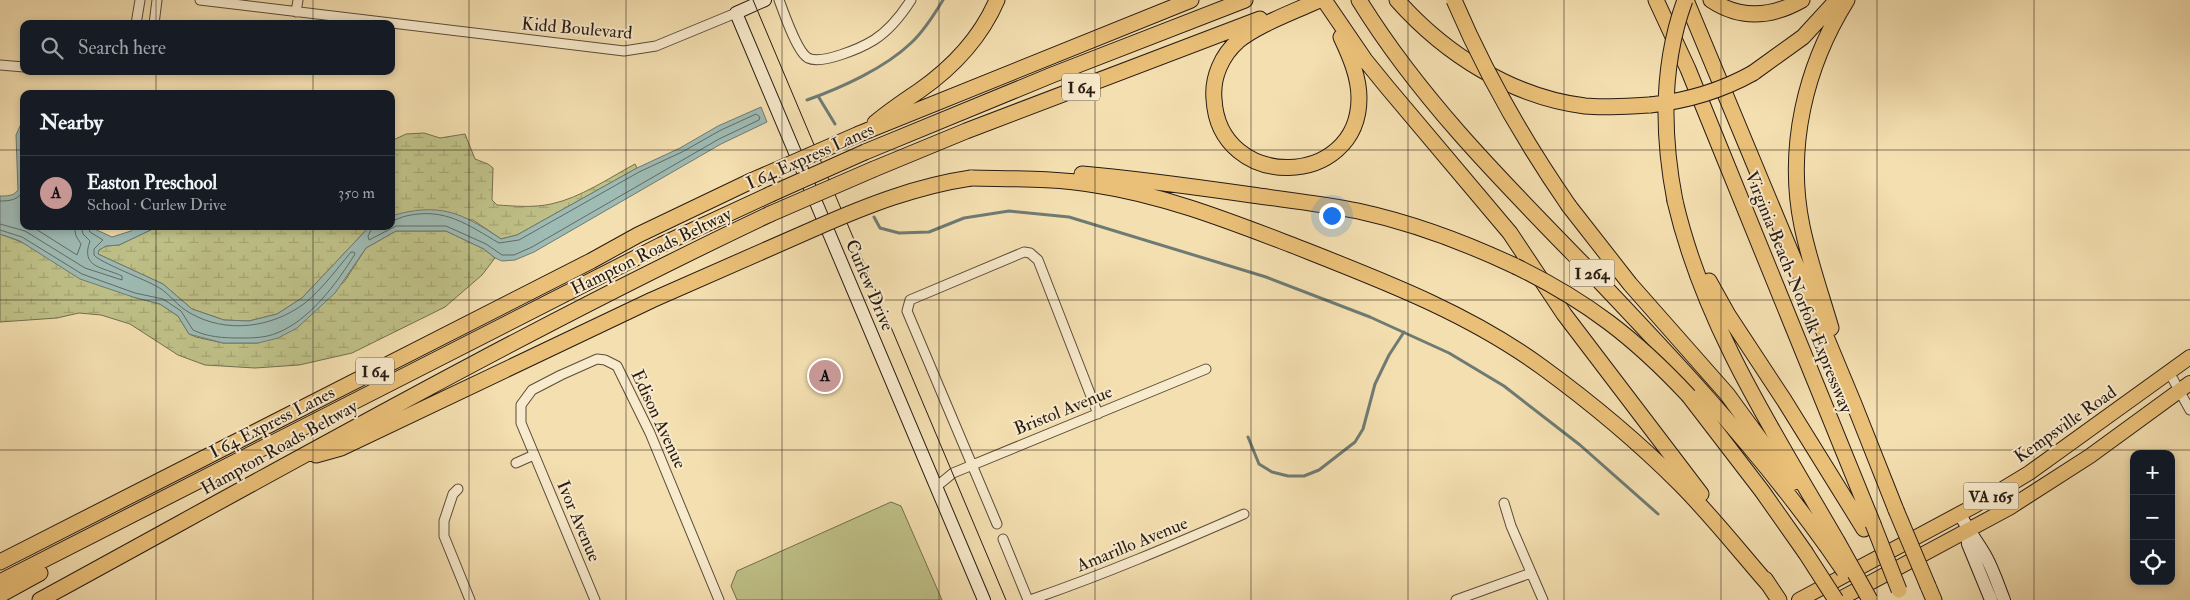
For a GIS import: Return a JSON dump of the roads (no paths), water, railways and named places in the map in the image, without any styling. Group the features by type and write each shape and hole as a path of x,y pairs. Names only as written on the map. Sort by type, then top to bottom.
{"highway":[{"path":"863,132 891,109 920,90 952,63 974,39 997,0"},
{"name":"Hampton Roads Beltway","path":"0,562 591,261 638,235 863,132 1191,0"},
{"name":"I 64 Express Lanes","path":"0,582 661,245 865,152 1052,75 1245,0"},
{"name":"Hampton Roads Beltway","path":"40,600 567,313 770,214 976,128 1290,11 1310,0"},
{"path":"1322,0 1352,61 1359,88 1358,113 1348,137 1327,156 1303,167 1274,168 1247,158 1228,139 1216,117 1213,94 1218,71 1228,52 1256,29 1290,11 1322,0"},
{"path":"1322,0 1371,67 1510,233 1564,314 1779,600"},
{"name":"I 264","path":"1359,0 1401,61 1462,137 1711,399 1832,543"},
{"path":"1397,0 1428,32 1475,66 1507,83 1536,95 1585,106 1650,105 1693,98 1726,86 1753,73 1803,37 1837,0"},
{"path":"1454,0 1472,40 1511,115 1569,206 1630,284 1727,394 1796,488 1870,600"},
{"name":"Virginia Beach-Norfolk Expressway","path":"1656,0 1688,69 1868,527 1901,596"},
{"path":"1686,0 1673,42 1666,106 1667,150 1675,201 1681,224 1706,298 1738,370 1864,600"},
{"path":"1686,0 1934,600"},
{"path":"1711,0 1732,11 1757,15 1774,12 1802,0"},
{"path":"1847,0 1812,71 1798,131 1796,167 1797,196 1807,247 1854,404"},
{"path":"291,462 341,448 652,300 818,227 899,194 928,185 1005,174 1051,172 1116,176 1319,204 1390,218 1470,244 1575,298 1656,361 1689,396 1762,491 1837,600"},
{"path":"971,178 1053,180 1097,185 1149,197 1210,215 1296,247 1388,283 1457,316 1498,338 1540,366 1647,453 1682,486 1770,586"},
{"path":"1681,224 1713,291 1868,527"},
{"name":"I 64 Express Lanes","path":"0,595 163,499"}],"main road":[{"name":"Kempsville Road","path":"1800,600 1960,514 2064,450 2190,357"},
{"name":"VA 165","path":"1837,600 2009,508 2090,456 2185,387"}],"street":[{"path":"137,20 140,0"},
{"path":"154,20 157,0"},
{"name":"Kidd Boulevard","path":"200,0 363,20"},
{"path":"296,12 298,0"},
{"path":"736,13 765,0"},
{"path":"778,0 803,53 807,58 824,60 874,40 887,29 911,0"},
{"name":"Kidd Boulevard","path":"395,24 624,51 656,46 736,13"},
{"name":"Curlew Drive","path":"736,13 984,600"},
{"path":"0,65 20,67"},
{"name":"Curlew Drive","path":"997,524 970,466 906,311 910,300 967,274 1024,252 1035,256 1068,333 1098,414"},
{"name":"Edison Avenue","path":"534,455 521,423 520,414 525,398 540,386 597,359 612,363 622,372 650,433 719,600"},
{"name":"Bristol Avenue","path":"936,487 953,473 1206,369"},
{"path":"2169,372 2185,387 2190,410"},
{"path":"516,463 534,455"},
{"name":"Ivor Avenue","path":"534,455 595,600"},
{"path":"458,490 454,494 444,521 444,536 470,600"},
{"path":"1504,503 1511,526 1543,600"},
{"name":"Amarillo Avenue","path":"1029,600 1098,577 1244,514"},
{"path":"1960,514 1967,531 1968,544 1991,600"},
{"path":"1967,531 1987,558 2004,600"},
{"path":"1003,539 1029,600"},
{"path":"1456,600 1532,573"}],"water":[{"path":"761,107 767,122 721,144 534,252 515,260 502,261 484,249 446,231 396,231 366,248 335,293 297,328 278,338 258,343 223,343 189,334 178,316 160,304 80,279 20,241 0,234 0,196 12,195 18,190 16,135 20,126 20,230 97,230 112,237 132,230 151,230 119,245 106,246 99,250 98,254 163,284 192,309 224,320 249,321 277,314 302,298 366,230 395,230 395,215 423,210 449,212 474,222 501,239 517,235 637,168 680,148 718,126"}],"waterway":[{"path":"807,100 834,90 889,61 920,34 943,0"},
{"path":"818,96 835,124"},
{"path":"874,217 880,228 899,233 929,232 964,218 1009,211 1069,217 1266,277 1370,317 1449,353 1504,386 1580,445 1658,514"},
{"path":"1248,437 1259,464 1272,472 1288,476 1304,476 1319,470 1355,442 1363,429 1375,384 1389,355 1404,332"}],"tram line":[{"path":"753,0 1006,600"}],"place":[{"name":"Easton Preschool","path":"825,376"}]}
